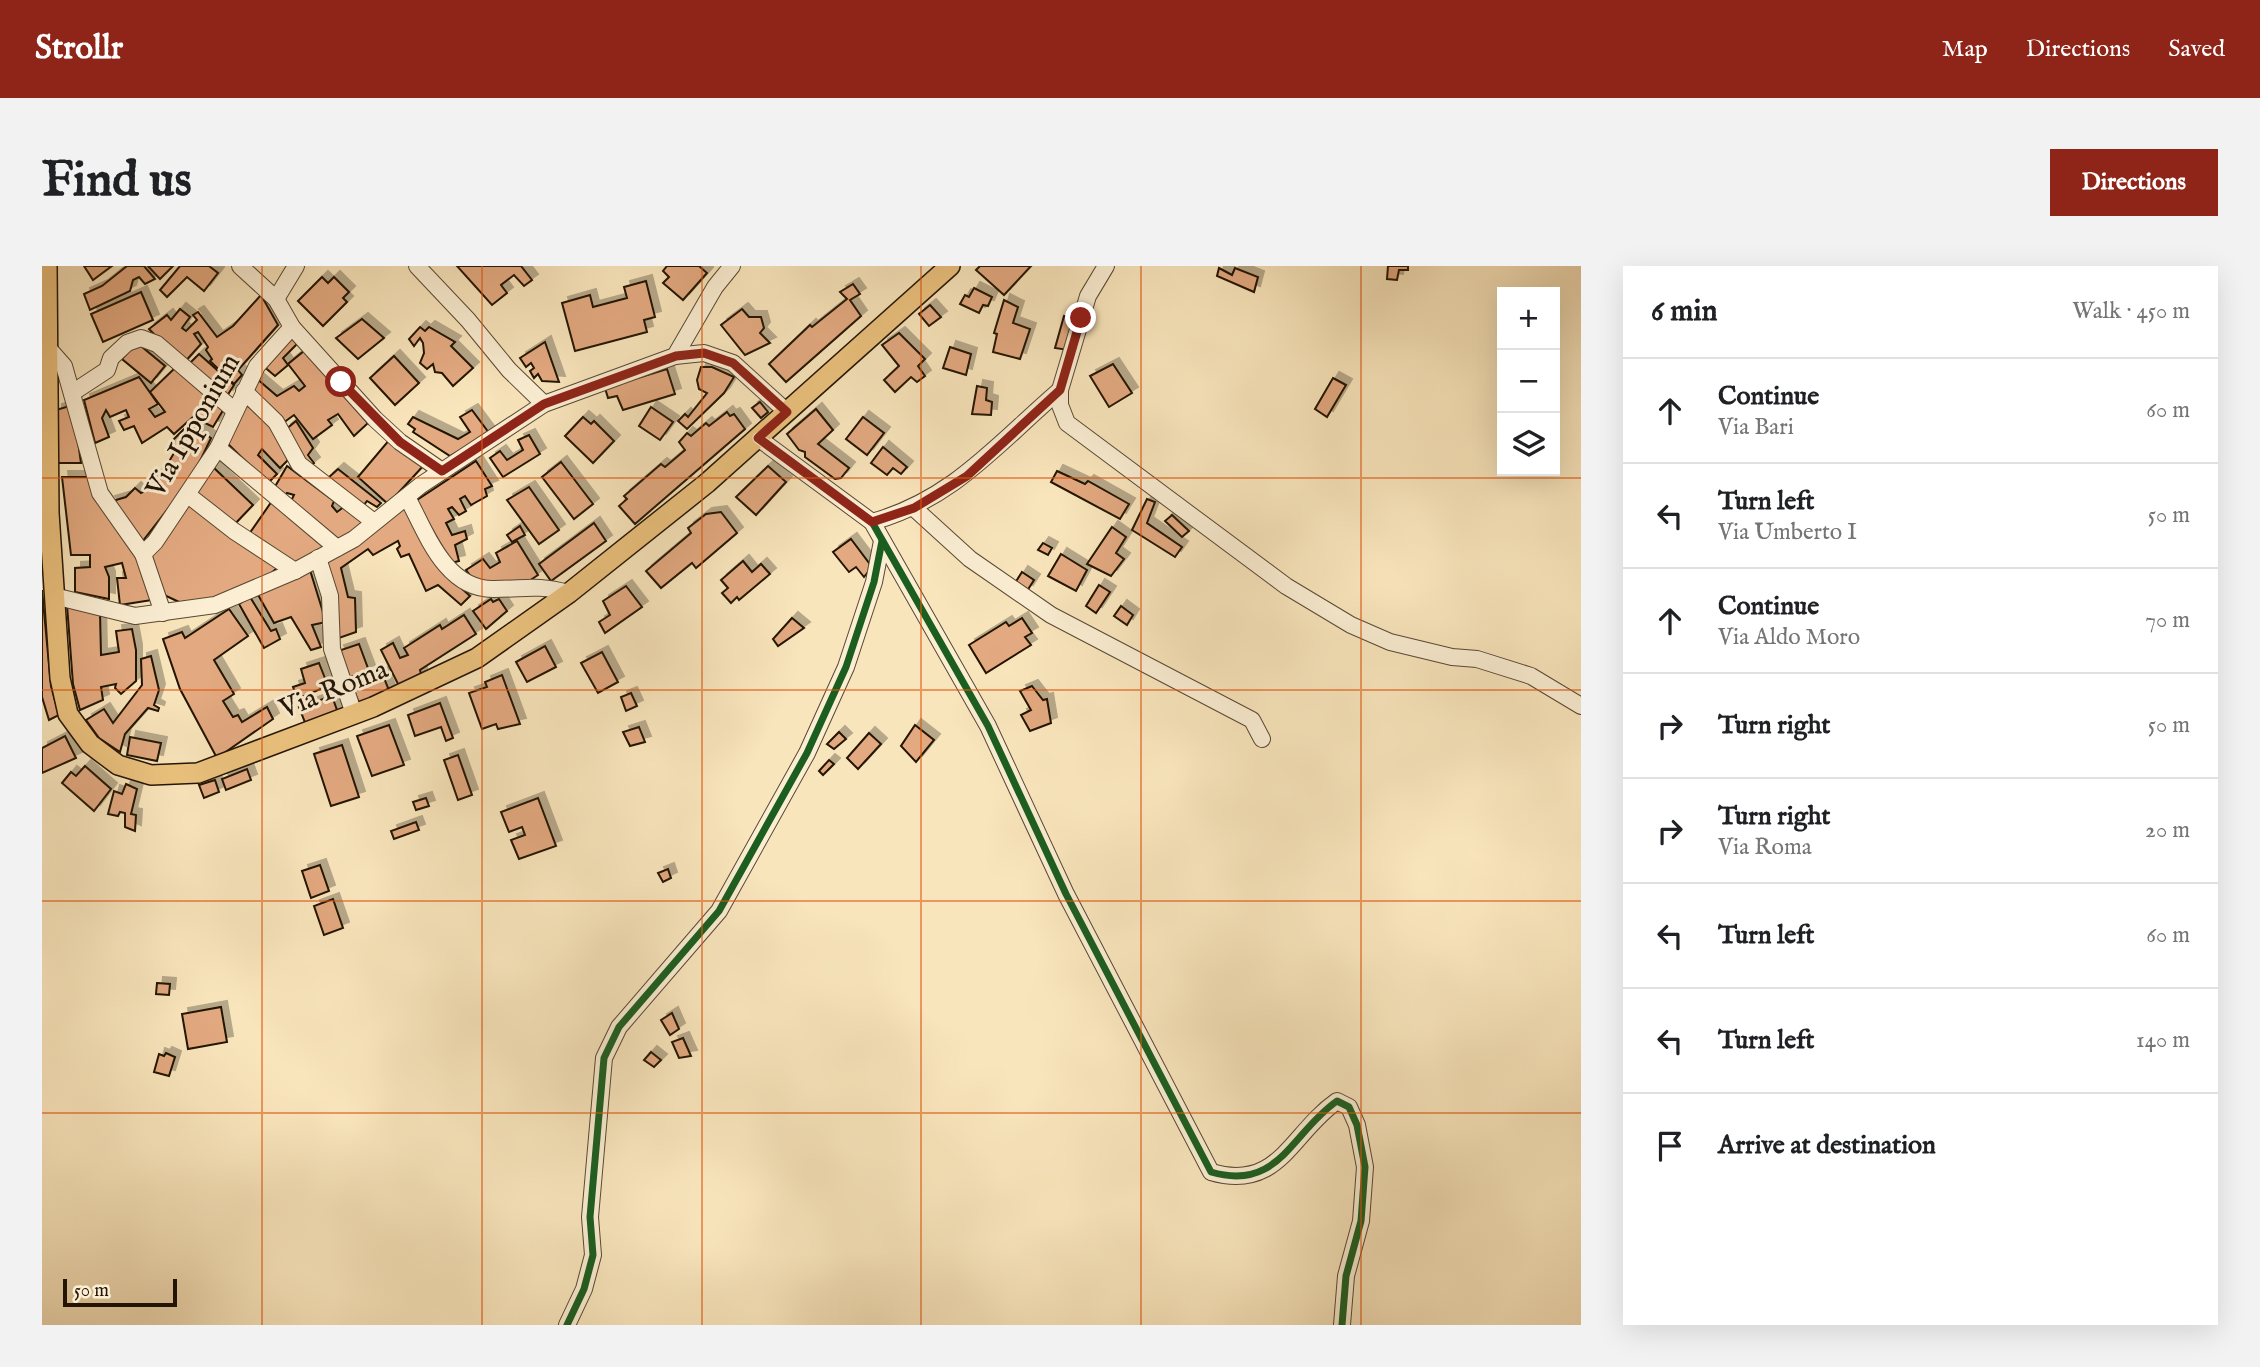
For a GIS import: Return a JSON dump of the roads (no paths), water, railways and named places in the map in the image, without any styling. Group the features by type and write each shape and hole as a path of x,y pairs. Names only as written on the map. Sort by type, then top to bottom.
{"main road":[{"name":"Via Roma","path":"47,266 50,589 60,678 68,715 90,744 118,765 151,775 198,773 354,714 477,658 569,593 707,483 950,266"}],"street":[{"path":"240,266 276,299 292,327 375,419 400,442 442,471"},
{"path":"276,299 296,266"},
{"path":"417,266 468,320 509,370 544,404"},
{"path":"676,356 715,287 732,266"},
{"path":"1106,266 1088,296 1060,390 1060,405 1067,423 1286,586 1351,625 1390,642 1452,657 1477,659 1531,676 1581,706"},
{"name":"Via Ipponium","path":"143,554 188,495 218,448 257,366 292,327"},
{"path":"46,337 64,366 100,494 143,554 163,613"},
{"path":"72,393 107,370 111,358 127,344 141,338 157,344 234,410"},
{"path":"50,589 135,616 215,605 295,571 354,539 442,471 544,404 676,356 704,353 733,363 787,412"},
{"path":"872,522 914,508 967,476 1060,390"},
{"path":"244,391 276,422 299,464 374,522"},
{"path":"758,438 872,522 988,726 1066,894 1211,1172 1229,1177 1255,1175 1281,1160 1319,1114 1337,1101 1349,1107 1357,1125 1365,1167 1361,1221 1346,1276 1342,1325"},
{"path":"218,448 337,548"},
{"path":"188,495 234,531 295,571"},
{"path":"407,497 447,570 481,588 536,585 569,593"},
{"path":"914,508 970,559 1051,615 1252,720 1262,739"},
{"path":"567,1325 584,1289 593,1255 590,1217 604,1058 619,1027 719,911 807,754 846,667 874,582 882,541"},
{"path":"318,558 330,596 332,649 354,714"}]}
